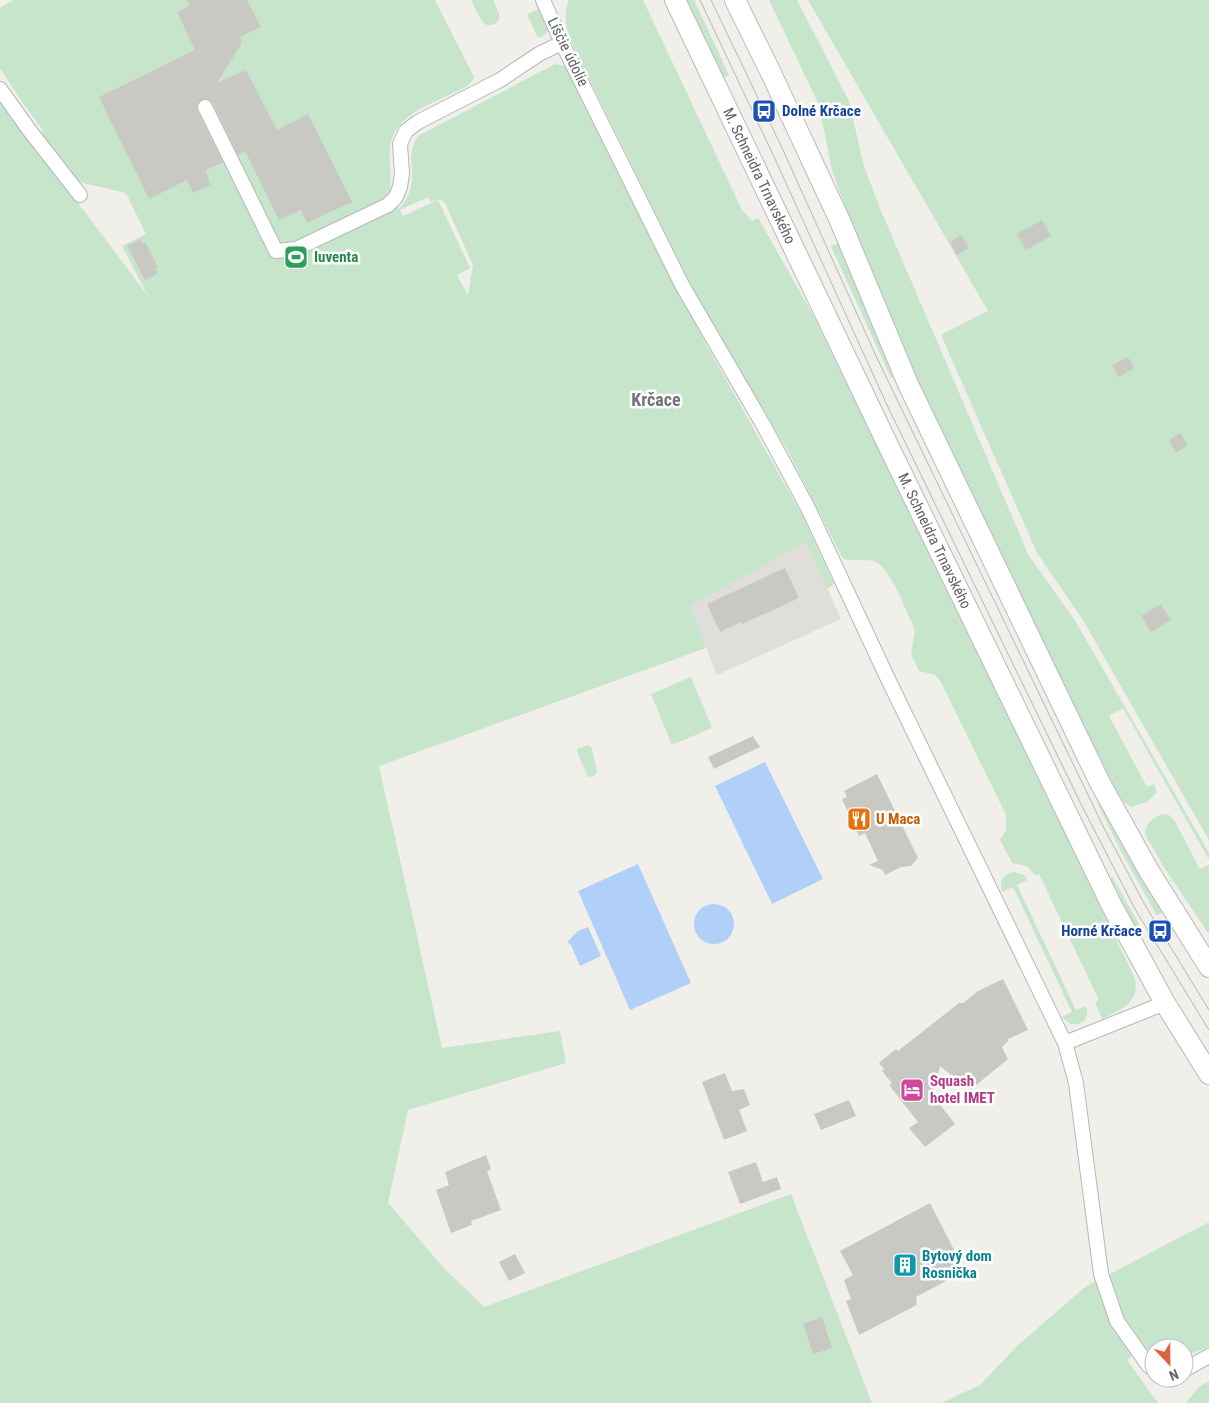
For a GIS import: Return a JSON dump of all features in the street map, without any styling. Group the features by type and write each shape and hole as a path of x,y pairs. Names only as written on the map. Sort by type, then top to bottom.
{"main road":[{"name":"M. Schneidra Trnavského","path":"676,0 891,452 1117,914 1165,1003 1209,1074"},
{"path":"735,0 840,221 922,415 1100,783 1149,870 1209,966"}],"street":[{"name":"Líščie údolie","path":"543,0 562,43 682,285 765,428 808,508 887,677 1065,1043 1076,1083 1101,1274 1117,1321 1144,1359"},
{"path":"205,107 276,251 296,249 388,205 396,197 402,174 400,144 406,131 418,122 500,80 539,54 562,43"},
{"path":"0,89 80,195"},
{"path":"1065,1043 1165,1003"},
{"path":"1194,1364 1209,1356"}],"shaded area":[{"path":"806,542 841,619 717,675 689,606"}],"green space":[{"path":"13,0 435,0 474,77 466,87 428,105 407,118 393,136 390,149 391,189 399,209 407,199 411,189 413,145 418,136 555,64 565,66 569,71 704,340 802,515 834,584 827,589 806,542 690,606 706,648 379,766 442,1048 560,1031 566,1063 408,1110 388,1203 443,1267 484,1307 791,1194 872,1403 0,1403 0,99 148,296 122,246 146,234 126,193 79,182 72,177 43,136 42,129 0,68 0,8","holes":["428,197 431,202 440,199 445,203 473,265 468,295 457,275 470,268 438,200 403,216 400,210"]},
{"path":"471,0 493,0 499,13 499,20 493,25 486,25 481,20"},
{"path":"569,0 643,0 742,210 752,221 758,218 812,313 1134,976 1136,985 1132,998 1128,1004 1116,1012 1102,1019 1095,1002 1099,1000 1039,874 1035,875 1027,866 1012,863 1000,840 1006,830 1006,815 941,682 935,675 919,671 911,654 915,631 891,579 880,564 874,561 843,559 788,451 697,298 569,37 566,9"},
{"path":"687,0 694,0 729,75 723,78"},
{"path":"769,0 797,0 849,101 863,163 879,206 1029,556 1076,622 1209,853 1209,860 1123,708 1109,716 1147,787 1154,784 1157,792 1147,802 1131,807 1124,802 1115,789 926,398 844,204 832,170 819,105"},
{"path":"808,0 1209,0 1209,840 1083,620 1037,553 941,335 988,311"},
{"path":"538,9 548,30 546,34 538,38 527,14"},
{"path":"839,243 893,377 891,378 831,246"},
{"path":"691,677 712,728 672,745 651,694"},
{"path":"588,745 592,748 597,772 594,776 588,777 577,749"},
{"path":"1100,804 1126,853 1162,912 1157,916 1123,855 1098,805"},
{"path":"1162,814 1169,815 1174,820 1200,869 1209,865 1209,934 1165,869 1146,836 1148,825"},
{"path":"1014,872 1024,875 1027,880 1017,885 1076,1010 1086,1006 1086,1017 1079,1024 1070,1024 1062,1017 1072,1012 1013,887 1002,892 1001,885 1003,879 1007,874"},
{"path":"1110,876 1113,878 1144,933 1139,935"},
{"path":"1209,1222 1209,1347 1194,1352 1194,1338 1144,1338 1144,1349 1142,1348 1127,1360 1144,1384 1144,1388 1147,1388 1158,1403 941,1403 980,1385 1017,1346 1085,1287"},
{"path":"1209,1381 1209,1403 1186,1403 1198,1388"}],"water":[{"path":"765,762 823,879 772,904 715,786"},
{"path":"638,864 691,983 630,1010 578,891"},
{"path":"718,904 725,907 731,913 734,924 733,932 725,941 718,944 710,944 703,941 695,932 694,920 697,913 706,905"},
{"path":"588,927 601,956 580,966 571,945 567,942 578,931"}],"building":[{"path":"187,0 247,0 261,27 240,37 242,43 217,83 246,70 277,130 308,114 352,202 307,223 301,210 279,220 245,151 238,155 213,103 205,98 198,103 197,110 223,162 206,170 210,185 193,193 187,180 149,199 99,97 195,50 177,12 190,6"},
{"path":"1042,220 1051,236 1026,250 1017,234"},
{"path":"961,235 969,248 957,255 950,242"},
{"path":"140,239 142,244 145,242 158,267 155,268 158,274 145,280 127,246"},
{"path":"1128,357 1134,368 1119,377 1112,365"},
{"path":"1180,433 1188,445 1176,453 1169,440"},
{"path":"785,568 799,598 720,632 707,604"},
{"path":"1161,604 1171,620 1151,632 1141,616"},
{"path":"753,736 760,747 714,769 708,757"},
{"path":"877,774 918,858 911,866 901,867 885,875 883,870 869,865 878,861 865,833 859,836 842,799 847,797 844,791"},
{"path":"1003,979 1028,1030 1008,1039 1002,1047 1008,1059 970,1090 940,1066 935,1086 931,1093 955,1124 925,1147 909,1128 918,1122 889,1085 892,1083 882,1071 884,1069 879,1063 896,1049 898,1051 959,1003 963,1003 978,991"},
{"path":"725,1073 732,1091 744,1089 750,1105 739,1110 747,1131 724,1140 702,1082"},
{"path":"849,1100 856,1116 821,1130 814,1114"},
{"path":"486,1155 491,1169 487,1171 501,1210 471,1221 472,1225 451,1233 436,1190 449,1185 445,1172"},
{"path":"756,1162 763,1182 777,1177 781,1189 740,1204 728,1172"},
{"name":"Bytový dom Rosnička","path":"930,1203 965,1271 916,1297 917,1304 913,1307 859,1335 846,1301 851,1299 844,1280 853,1275 840,1251"},
{"path":"515,1254 525,1273 509,1281 499,1262"},
{"path":"822,1317 832,1348 813,1354 803,1324"}],"tram line":[{"path":"700,0 887,405 1083,808 1135,909 1209,1030"},
{"path":"711,0 783,150 876,356 1104,828 1145,905 1209,1010"}],"place":[{"name":"Dolné Krčace","path":"764,111"},
{"name":"Iuventa","path":"296,257"},
{"name":"U Maca","path":"859,819"},
{"name":"Horné Krčace","path":"1160,931"},
{"name":"Squash hotel IMET","path":"912,1090"},
{"name":"Bytový dom Rosnička","path":"905,1265"}],"district":[{"name":"Krčace","path":"656,400"}]}
